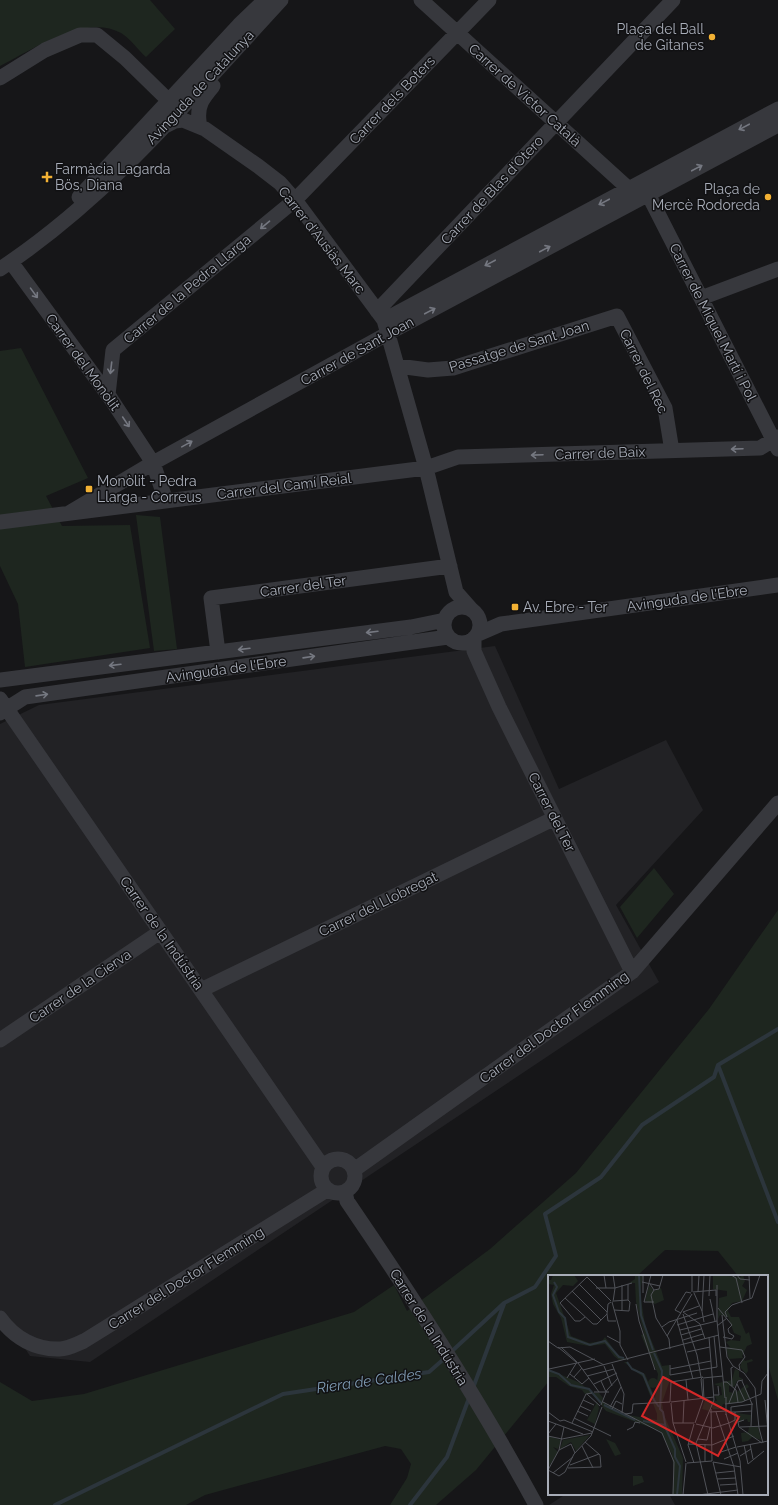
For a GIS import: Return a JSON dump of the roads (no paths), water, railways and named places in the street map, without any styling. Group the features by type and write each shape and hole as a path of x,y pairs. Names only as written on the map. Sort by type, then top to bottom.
{"street":[{"name":"Avinguda de Catalunya","path":"5,265 78,210 111,180 163,128 174,105 239,25 265,0"},
{"name":"Avinguda de Catalunya","path":"64,220 73,203 103,172 174,105 218,67 281,0"},
{"name":"Carrer de Victor Català","path":"422,0 629,189"},
{"name":"Carrer dels Boters","path":"295,200 489,0"},
{"name":"Carrer de Blas d'Otero","path":"383,322 556,122 673,0"},
{"path":"174,105 228,46 253,30"},
{"path":"0,78 45,50 80,35 97,35 125,58 174,105 202,125"},
{"path":"202,125 198,111 200,102 215,83 218,67"},
{"name":"Carrer de Sant Joan","path":"69,513 383,322 778,109"},
{"path":"163,128 174,121 183,120 202,125"},
{"name":"Carrer d'Ausiàs Marc","path":"202,125 280,183 295,200 383,322"},
{"name":"Carrer de Sant Joan","path":"383,322 648,194 778,125"},
{"path":"629,189 648,194"},
{"name":"Carrer de Miquel Martí i Pol","path":"648,194 777,443"},
{"name":"Carrer de la Pedra Llarga","path":"108,395 114,350 295,200"},
{"name":"Carrer del Monòlit","path":"5,265 108,395 153,463 166,501"},
{"path":"701,298 778,269"},
{"name":"Passatge de Sant Joan","path":"398,366 428,370 453,368 617,316"},
{"name":"Carrer del Rec","path":"617,316 665,408 670,430 672,451"},
{"path":"383,322 398,366 426,468 456,592 475,613 480,628 472,641 453,640 448,636 444,626 456,592"},
{"name":"Carrer de Baix","path":"426,468 458,457 760,448 777,443"},
{"name":"Carrer del Camí Reial","path":"0,522 426,468"},
{"name":"Carrer del Ter","path":"218,652 211,598 450,566"},
{"name":"Avinguda de l'Ebre","path":"472,641 501,624 778,585"},
{"name":"Avinguda de l'Ebre","path":"0,680 411,627 448,615 461,607 501,624"},
{"name":"Avinguda de l'Ebre","path":"2,707 25,697 448,636"},
{"name":"Carrer del Ter","path":"472,641 499,707 632,972"},
{"name":"Carrer de la Indústria","path":"2,707 201,990 323,1167"},
{"name":"Carrer del Doctor Flemming","path":"354,1170 632,972 778,803"},
{"name":"Carrer del Llobregat","path":"201,990 555,818"},
{"name":"Carrer de la Cierva","path":"0,1040 160,932"},
{"path":"337,1159 346,1161 354,1170 355,1176 353,1184 345,1192 334,1193 327,1190 322,1183 321,1177 323,1167 327,1162 337,1159"},
{"name":"Carrer del Doctor Flemming","path":"0,1318 7,1328 21,1339 38,1347 62,1349 84,1341 327,1190"},
{"name":"Carrer de la Indústria","path":"345,1192 347,1201 402,1282 513,1463 536,1505"}],"waterway":[{"name":"Riera de Caldes","path":"451,1352 504,1303 535,1287 556,1256 545,1214 601,1177 642,1125 714,1077 718,1065 778,1029"},
{"path":"718,1065 778,1222"},
{"path":"473,1388 504,1304"},
{"name":"Riera de Caldes","path":"55,1505 283,1394 429,1372 446,1357"},
{"path":"410,1505 447,1457 469,1398"}],"place":[{"name":"Plaça del Ball de Gitanes","path":"712,37"},
{"name":"Farmàcia Lagarda Bös, Diana","path":"47,177"},
{"name":"Plaça de Mercè Rodoreda","path":"768,197"},
{"name":"Monòlit - Pedra Llarga - Correus","path":"89,489"},
{"name":"Av. Ebre - Ter","path":"515,607"}]}
